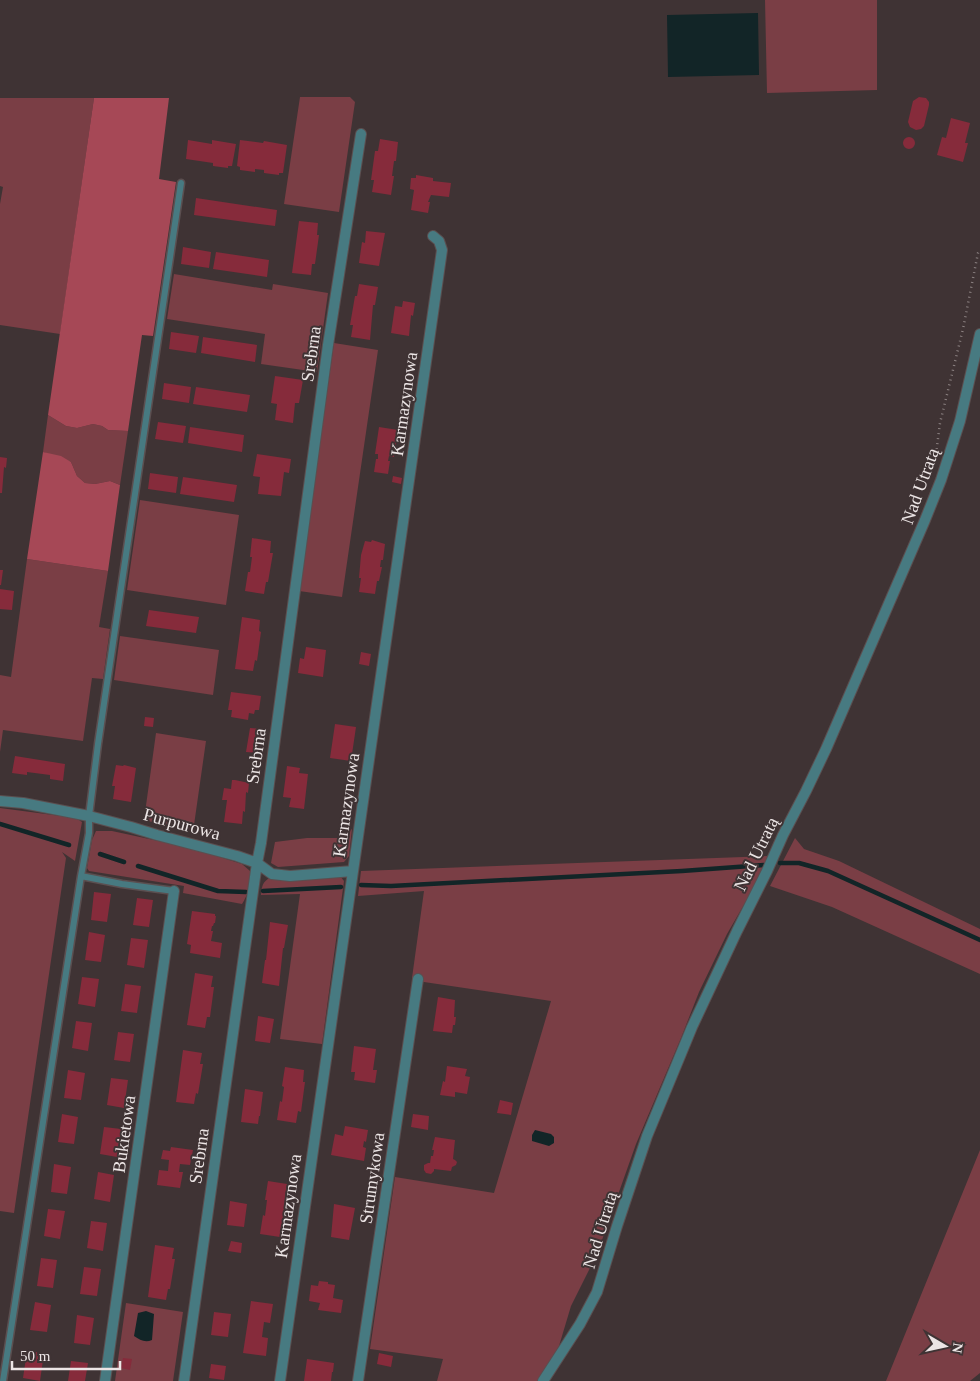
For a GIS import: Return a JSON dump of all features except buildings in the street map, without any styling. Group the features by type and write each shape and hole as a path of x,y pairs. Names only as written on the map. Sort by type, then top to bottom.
{"street":[{"name":"Srebrna","path":"184,1381 262,833 328,346 361,134"},
{"name":"Karmazynowa","path":"280,1381 442,250 439,241 433,236"},
{"name":"Nad Utratą","path":"543,1381 580,1324 597,1292 647,1136 692,1027 826,749 922,528 941,480 960,421 980,334"},
{"name":"Purpurowa","path":"0,801 23,803 89,816 213,849 257,863 272,874 290,876 353,871"},
{"name":"Bukietowa","path":"105,1381 174,892"},
{"name":"Strumykowa","path":"358,1381 418,979"}],"lane":[{"path":"3,1381 89,833 89,816 181,183"},
{"path":"81,876 174,892"}],"path":[{"path":"934,462 940,423 980,250"}],"shaded area":[{"path":"765,0 877,0 877,90 767,93"},
{"path":"300,97 350,97 355,102 339,212 284,204"},
{"path":"0,98 94,98 60,334 0,325 0,204 3,187 0,186"},
{"path":"94,98 169,98 159,179 176,182 153,336 142,335 128,431 108,430 93,424 77,428 66,426 48,415"},
{"path":"174,274 272,290 273,284 328,293 317,372 261,364 265,334 167,319"},
{"path":"334,343 378,350 342,597 299,591"},
{"path":"48,415 66,426 77,428 93,424 108,430 128,431 120,485 110,481 95,484 85,483 77,476 71,462 43,452"},
{"path":"43,452 61,456 71,462 77,476 85,483 95,484 110,481 120,485 108,571 27,559"},
{"path":"140,500 239,515 226,605 127,590"},
{"path":"27,559 108,571 99,627 110,629 103,679 92,678 83,741 3,730 0,752 0,675 11,677"},
{"path":"120,636 219,650 213,695 114,680"},
{"path":"156,733 206,741 193,832 144,820"},
{"path":"0,808 76,818 82,822 75,861 62,852 66,858 14,1213 0,1211"},
{"path":"352,829 349,856 344,862 278,867 271,863 275,842 307,838 340,838"},
{"path":"96,831 112,831 191,848 242,864 250,871 248,892 242,904 183,893 184,886 89,871 87,868 92,840"},
{"path":"795,838 804,849 839,861 980,929 980,974 832,907 770,886"},
{"path":"768,856 757,882 727,934 699,992 636,1144 597,1254 571,1306 559,1346 538,1381 437,1381 443,1359 370,1349 395,1177 494,1193 551,1001 424,982 412,978 424,891 358,896 361,871"},
{"path":"340,876 344,881 322,1044 280,1039 300,894 261,895 262,887 271,877 302,880"},
{"path":"980,1150 980,1373 970,1381 886,1381"},
{"path":"126,1303 183,1312 173,1381 115,1381"}],"water":[{"path":"758,13 759,75 668,77 667,15"},
{"path":"535,1130 551,1134 554,1137 554,1143 549,1146 532,1141 532,1135"},
{"path":"146,1311 154,1314 152,1340 147,1341 140,1340 134,1336 138,1313"}],"waterway":[{"path":"0,824 69,845"},
{"path":"100,854 124,862"},
{"path":"780,863 799,863 828,871 980,940"},
{"path":"361,885 391,886 764,865"},
{"path":"138,866 218,891 246,892"},
{"path":"263,891 341,887"}]}
